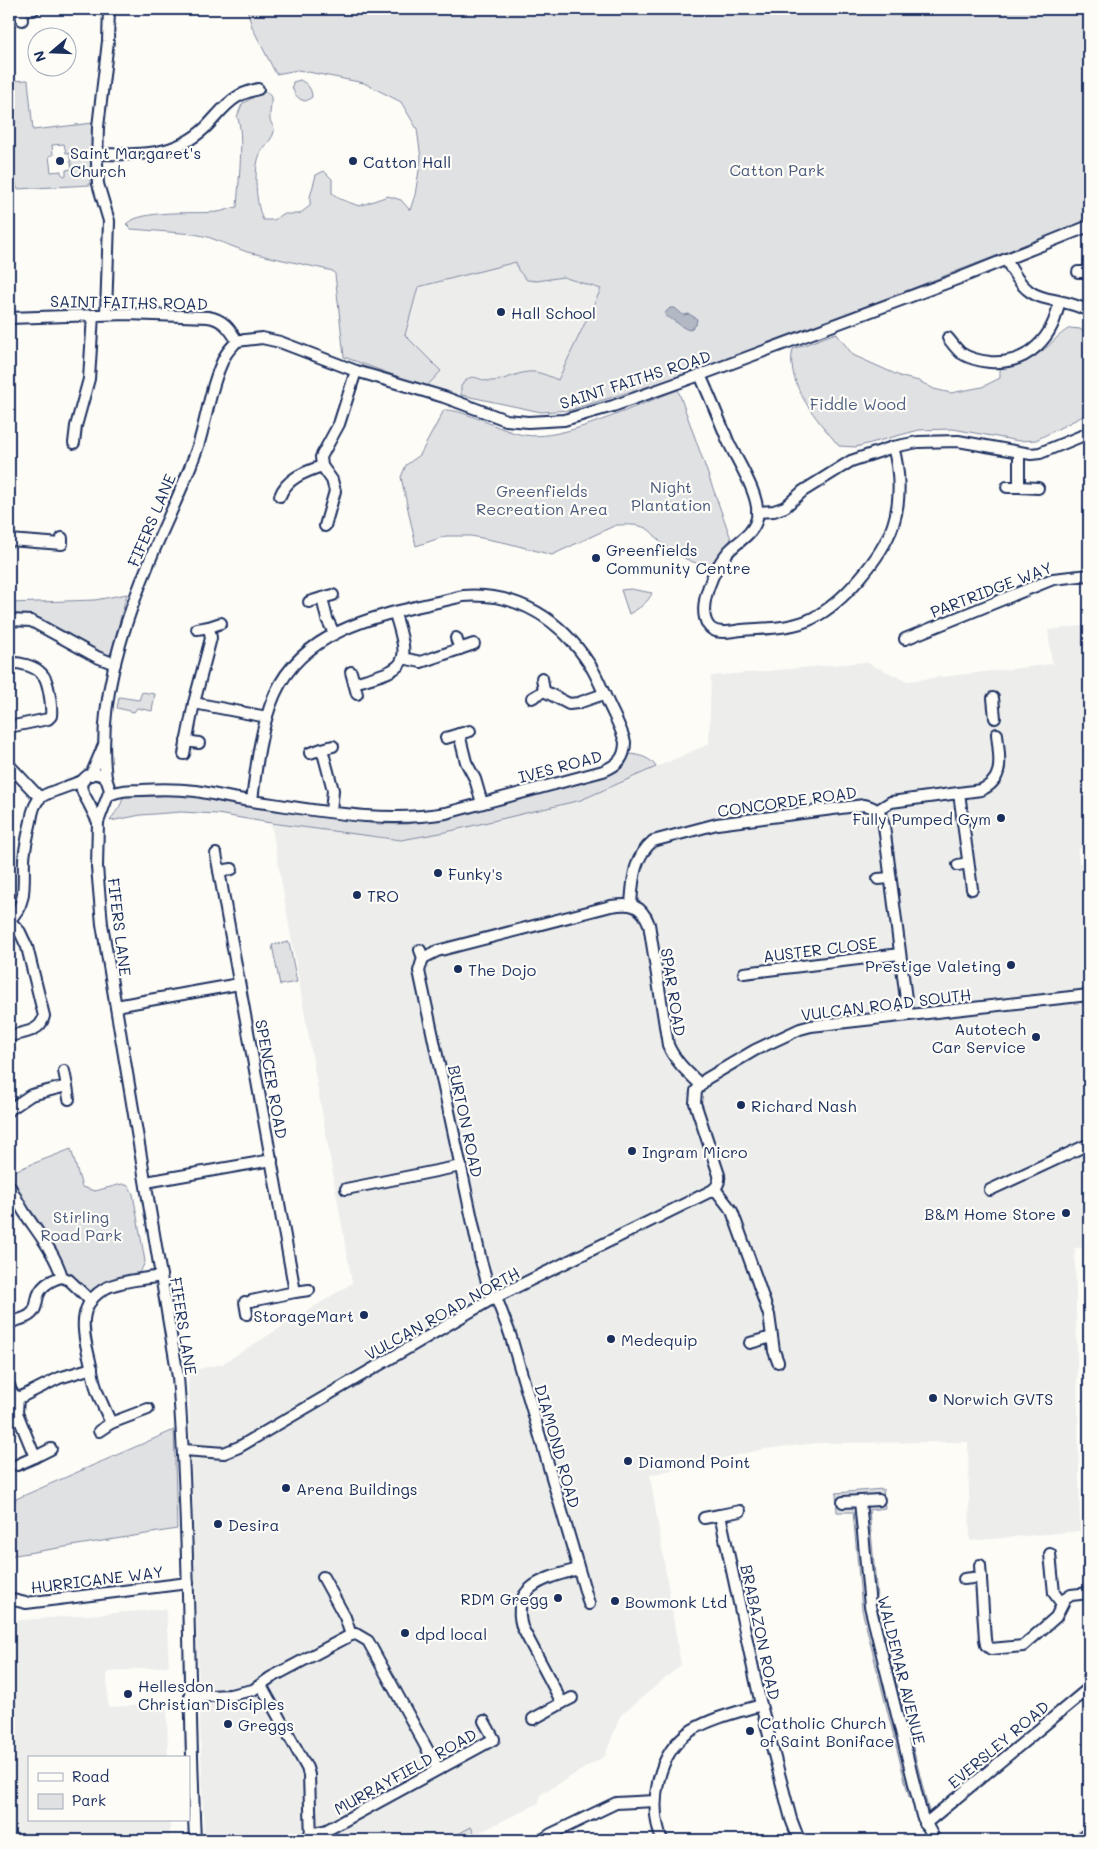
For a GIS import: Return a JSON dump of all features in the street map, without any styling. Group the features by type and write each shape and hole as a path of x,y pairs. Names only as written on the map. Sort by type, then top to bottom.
{"highway":[{"path":"1082,1840 1089,1835"}],"street":[{"path":"9,9 22,15 33,10"},
{"path":"106,314 110,221 98,184 97,154 98,127 108,41 109,9"},
{"path":"97,154 149,154 185,143 200,132 236,97 258,89"},
{"name":"SAINT FAITHS ROAD","path":"9,318 106,314 214,318 232,332 237,341 262,338 280,342 356,370 444,397 506,420 528,422 564,420 614,406 700,375 1089,226"},
{"path":"1006,259 1014,276 1028,292 1089,311"},
{"path":"1078,272 1089,272"},
{"path":"948,338 960,352 970,358 995,362 1020,357 1040,343 1048,333 1054,324 1059,302"},
{"path":"74,443 76,426 89,378 93,315"},
{"name":"FIFERS LANE","path":"195,1840 184,1450 178,1377 100,912 98,822 108,789 103,746 110,690 123,637 139,588 180,494 198,446 226,354 237,341"},
{"path":"325,526 333,514 335,491 332,480 322,466 321,456 339,424 356,370"},
{"path":"700,375 750,487 757,512 757,520 753,528 727,553 708,587 704,613 706,623 712,630 718,632 800,624 825,611 844,595 876,556 893,525 897,506 898,481 893,447"},
{"path":"757,512 774,511 784,507 803,490 851,461 893,447 918,442 958,441 1020,453 1040,453 1089,433"},
{"path":"1019,487 1020,453"},
{"path":"280,496 281,484 322,466"},
{"path":"1007,487 1038,488"},
{"path":"9,540 61,545"},
{"name":"PARTRIDGE WAY","path":"906,639 1053,579 1089,576"},
{"path":"309,602 333,595"},
{"name":"IVES ROAD","path":"108,789 170,789 187,791 252,801 374,818 427,816 603,771 615,766 620,761 624,753 625,742 591,666 560,629 540,613 523,605 501,598 478,595 464,596 352,625 317,643 301,657 287,672 276,693 267,717 252,801"},
{"path":"322,598 327,619 334,633"},
{"path":"354,683 387,674 399,665 403,658 404,647 394,614"},
{"path":"9,620 31,621 97,657 116,664"},
{"path":"197,629 221,624"},
{"path":"184,754 194,703 209,646 209,627"},
{"path":"456,638 460,649"},
{"path":"403,658 421,662 474,644"},
{"path":"9,663 20,663 43,674 52,710 51,716 48,719 9,727"},
{"path":"351,672 357,694"},
{"path":"542,678 544,691"},
{"path":"544,691 569,704 578,703 604,694"},
{"path":"532,698 544,691"},
{"path":"994,698 995,718"},
{"path":"194,703 267,717"},
{"path":"446,738 470,731"},
{"path":"459,734 466,762 475,779 482,803"},
{"path":"878,810 891,802 981,790 991,786 995,781 999,768 997,734"},
{"path":"186,741 200,743"},
{"name":"FIFERS LANE","path":"98,822 81,788 103,746"},
{"path":"310,753 333,746"},
{"path":"322,750 333,790 331,812"},
{"path":"9,765 40,798"},
{"path":"9,1036 35,1029 42,1023 44,1016 27,947 20,932 9,920 20,906 24,895 24,859 33,811 40,798 87,777 101,775 108,789 97,803 57,791"},
{"path":"959,793 963,864 972,890"},
{"name":"CONCORDE ROAD","path":"631,904 635,868 639,856 653,841 717,824 864,804 872,806 878,810 884,826 908,1015"},
{"name":"SPENCER ROAD","path":"216,854 295,1292"},
{"path":"219,871 232,869"},
{"path":"878,880 890,878"},
{"name":"BURTON ROAD","path":"494,1298 481,1261 419,972 421,954 611,906 631,904"},
{"name":"SPAR ROAD","path":"631,904 640,909 649,924 668,1045 673,1056 700,1084"},
{"name":"AUSTER CLOSE","path":"744,973 900,954"},
{"path":"116,1006 239,984"},
{"name":"VULCAN ROAD SOUTH","path":"700,1084 755,1050 800,1029 811,1026 1089,995"},
{"path":"64,1071 69,1099"},
{"path":"700,1084 696,1091 695,1103 719,1175 720,1180 715,1189 732,1211 769,1315 778,1362"},
{"path":"9,1110 31,1095 66,1086"},
{"path":"990,1190 1089,1144"},
{"path":"146,1182 272,1160"},
{"path":"346,1189 461,1166"},
{"path":"9,1185 25,1214 41,1235 57,1263 62,1277"},
{"name":"VULCAN ROAD NORTH","path":"184,1450 224,1453 239,1447 494,1298 715,1189"},
{"path":"111,1423 98,1392 82,1328 83,1320 91,1301 112,1286 161,1276"},
{"path":"9,1323 32,1314 36,1308 41,1288 57,1278 62,1277 69,1280 91,1301"},
{"path":"247,1314 248,1302 309,1290"},
{"name":"DIAMOND ROAD","path":"494,1298 542,1443 589,1604"},
{"path":"750,1343 772,1337"},
{"path":"9,1385 12,1393 21,1397 65,1375 92,1368"},
{"path":"18,1397 17,1413 35,1457"},
{"path":"98,1431 111,1423 148,1408"},
{"path":"17,1465 51,1449"},
{"path":"843,1502 879,1500"},
{"name":"WALDEMAR AVENUE","path":"860,1501 870,1606 930,1838"},
{"path":"704,1518 740,1510"},
{"name":"BRABAZON ROAD","path":"720,1515 760,1705 791,1819 799,1840"},
{"path":"1050,1554 1054,1593 1062,1604"},
{"path":"980,1565 985,1639 986,1645 991,1649 1023,1646 1056,1617 1065,1599 1071,1595 1089,1594"},
{"path":"562,1703 522,1627 519,1616 520,1604 526,1592 535,1584 578,1569"},
{"path":"323,1577 345,1618 351,1635"},
{"path":"964,1579 981,1577"},
{"name":"HURRICANE WAY","path":"9,1599 26,1603 188,1583"},
{"path":"190,1697 246,1693 270,1678 356,1634 368,1641 438,1769"},
{"path":"261,1685 307,1768 309,1775 304,1793 311,1837"},
{"name":"EVERSLEY ROAD","path":"925,1824 1089,1688"},
{"path":"533,1719 572,1698"},
{"path":"662,1840 655,1817 656,1789 663,1768 673,1749 683,1738 699,1727 760,1705"},
{"name":"MURRAYFIELD ROAD","path":"311,1837 494,1739 484,1721"},
{"path":"542,1840 616,1803 655,1801"}],"shaded area":[{"name":"Hall School","path":"516,262 601,289 558,380 497,403 426,387 405,335 418,287"},
{"path":"670,308 675,308 683,315 689,314 697,319 696,325 689,330 666,317 665,313"},
{"path":"1089,625 1089,848 1078,849 1079,863 1089,864 1089,1135 1024,1167 1025,1176 1089,1150 1089,1247 1075,1248 1080,1531 970,1541 968,1442 818,1443 764,1449 650,1475 681,1665 620,1716 605,1756 540,1795 539,1803 464,1840 204,1840 188,1371 222,1364 352,1283 271,823 401,840 581,800 709,744 711,676 865,662 907,681 1052,664 1048,630"},
{"path":"166,1609 169,1666 107,1672 108,1707 167,1704 168,1756 28,1756 28,1822 170,1822 170,1840 9,1840 9,1621"}],"green space":[{"name":"Catton Park","path":"247,9 1089,9 1089,220 699,371 570,410 541,412 461,395 461,386 472,377 487,381 497,381 518,374 535,372 558,380 601,289 563,277 537,281 527,280 518,270 516,262 418,287 405,335 441,371 426,387 344,357 335,274 333,271 247,252 208,237 194,234 131,229 126,224 134,219 157,214 218,212 237,207 241,134 237,117 242,104 262,92 267,92 271,97 270,120 274,131 272,138 260,154 257,169 257,197 263,220 274,220 283,214 299,214 310,206 310,197 316,175 324,171 332,179 332,193 340,199 359,206 388,196 401,200 410,210 415,195 421,158 417,129 401,102 364,83 298,70 276,74 252,27"},
{"path":"9,74 10,81 28,80 33,130 93,123 90,185 17,189 9,142","holes":["64,144 66,153 69,153 72,169 66,170 66,175 64,176 61,171 51,172 49,156 53,155 52,145"]},
{"path":"300,80 311,91 312,97 306,101 298,97 292,85 293,82"},
{"name":"Fiddle Wood","path":"1070,328 1080,329 1089,336 1089,413 1036,440 1019,441 953,429 919,430 856,447 839,446 803,398 794,376 792,363 793,349 836,333 853,355 902,377 951,393 982,387 1000,378 1000,369 1022,362 1037,354"},
{"path":"678,390 731,539 709,566 685,558 664,545 649,530 633,525 616,525 552,555 471,536 446,536 416,546 401,477 406,465 420,455 444,410 472,416 514,433 540,436 579,428"},
{"path":"631,589 652,593 645,603 629,614 621,590"},
{"path":"127,594 112,650 110,655 104,656 36,618 9,613 9,603 95,600"},
{"path":"142,692 155,694 152,711 137,708 134,712 117,708 119,697 139,700"},
{"path":"630,754 638,755 651,761 656,767 581,800 446,832 401,840 217,814 181,812 141,815 110,821 120,806 123,797 181,795 314,813 377,824 407,824 507,802 601,777 620,770 625,765"},
{"path":"289,942 297,982 280,985 272,945"},
{"name":"Stirling Road Park","path":"71,1149 82,1187 95,1191 122,1184 129,1186 133,1194 145,1261 142,1268 134,1276 103,1282 91,1292 85,1291 67,1273 9,1176 9,1173"},
{"path":"174,1430 177,1529 9,1556 9,1502"},
{"path":"883,1489 885,1508 869,1510 878,1607 929,1812 922,1816 917,1795 909,1797 862,1610 853,1512 837,1512 836,1493"},
{"path":"471,1827 478,1840 447,1840"}],"place":[{"name":"Saint Margaret's Church","path":"60,161"},
{"name":"Catton Hall","path":"353,161"},
{"name":"Hall School","path":"501,312"},
{"name":"Greenfields Community Centre","path":"596,558"},
{"name":"Fully Pumped Gym","path":"1001,818"},
{"name":"Funky's","path":"438,873"},
{"name":"TRO","path":"357,895"},
{"name":"Prestige Valeting","path":"1011,965"},
{"name":"The Dojo","path":"458,969"},
{"name":"Autotech Car Service","path":"1036,1037"},
{"name":"Richard Nash","path":"741,1105"},
{"name":"Ingram Micro","path":"632,1151"},
{"name":"B&M Home Store","path":"1066,1213"},
{"name":"StorageMart","path":"364,1315"},
{"name":"Medequip","path":"611,1339"},
{"name":"Norwich GVTS","path":"933,1398"},
{"name":"Diamond Point","path":"628,1461"},
{"name":"Arena Buildings","path":"286,1488"},
{"name":"Desira","path":"218,1524"},
{"name":"RDM Gregg","path":"558,1598"},
{"name":"Bowmonk Ltd","path":"615,1601"},
{"name":"dpd local","path":"405,1633"},
{"name":"Hellesdon Christian Disciples","path":"128,1694"},
{"name":"Greggs","path":"228,1724"},
{"name":"Catholic Church of Saint Boniface","path":"750,1731"}],"park label":[{"name":"Night Plantation","path":"671,495"},
{"name":"Greenfields Recreation Area","path":"542,499"}]}
